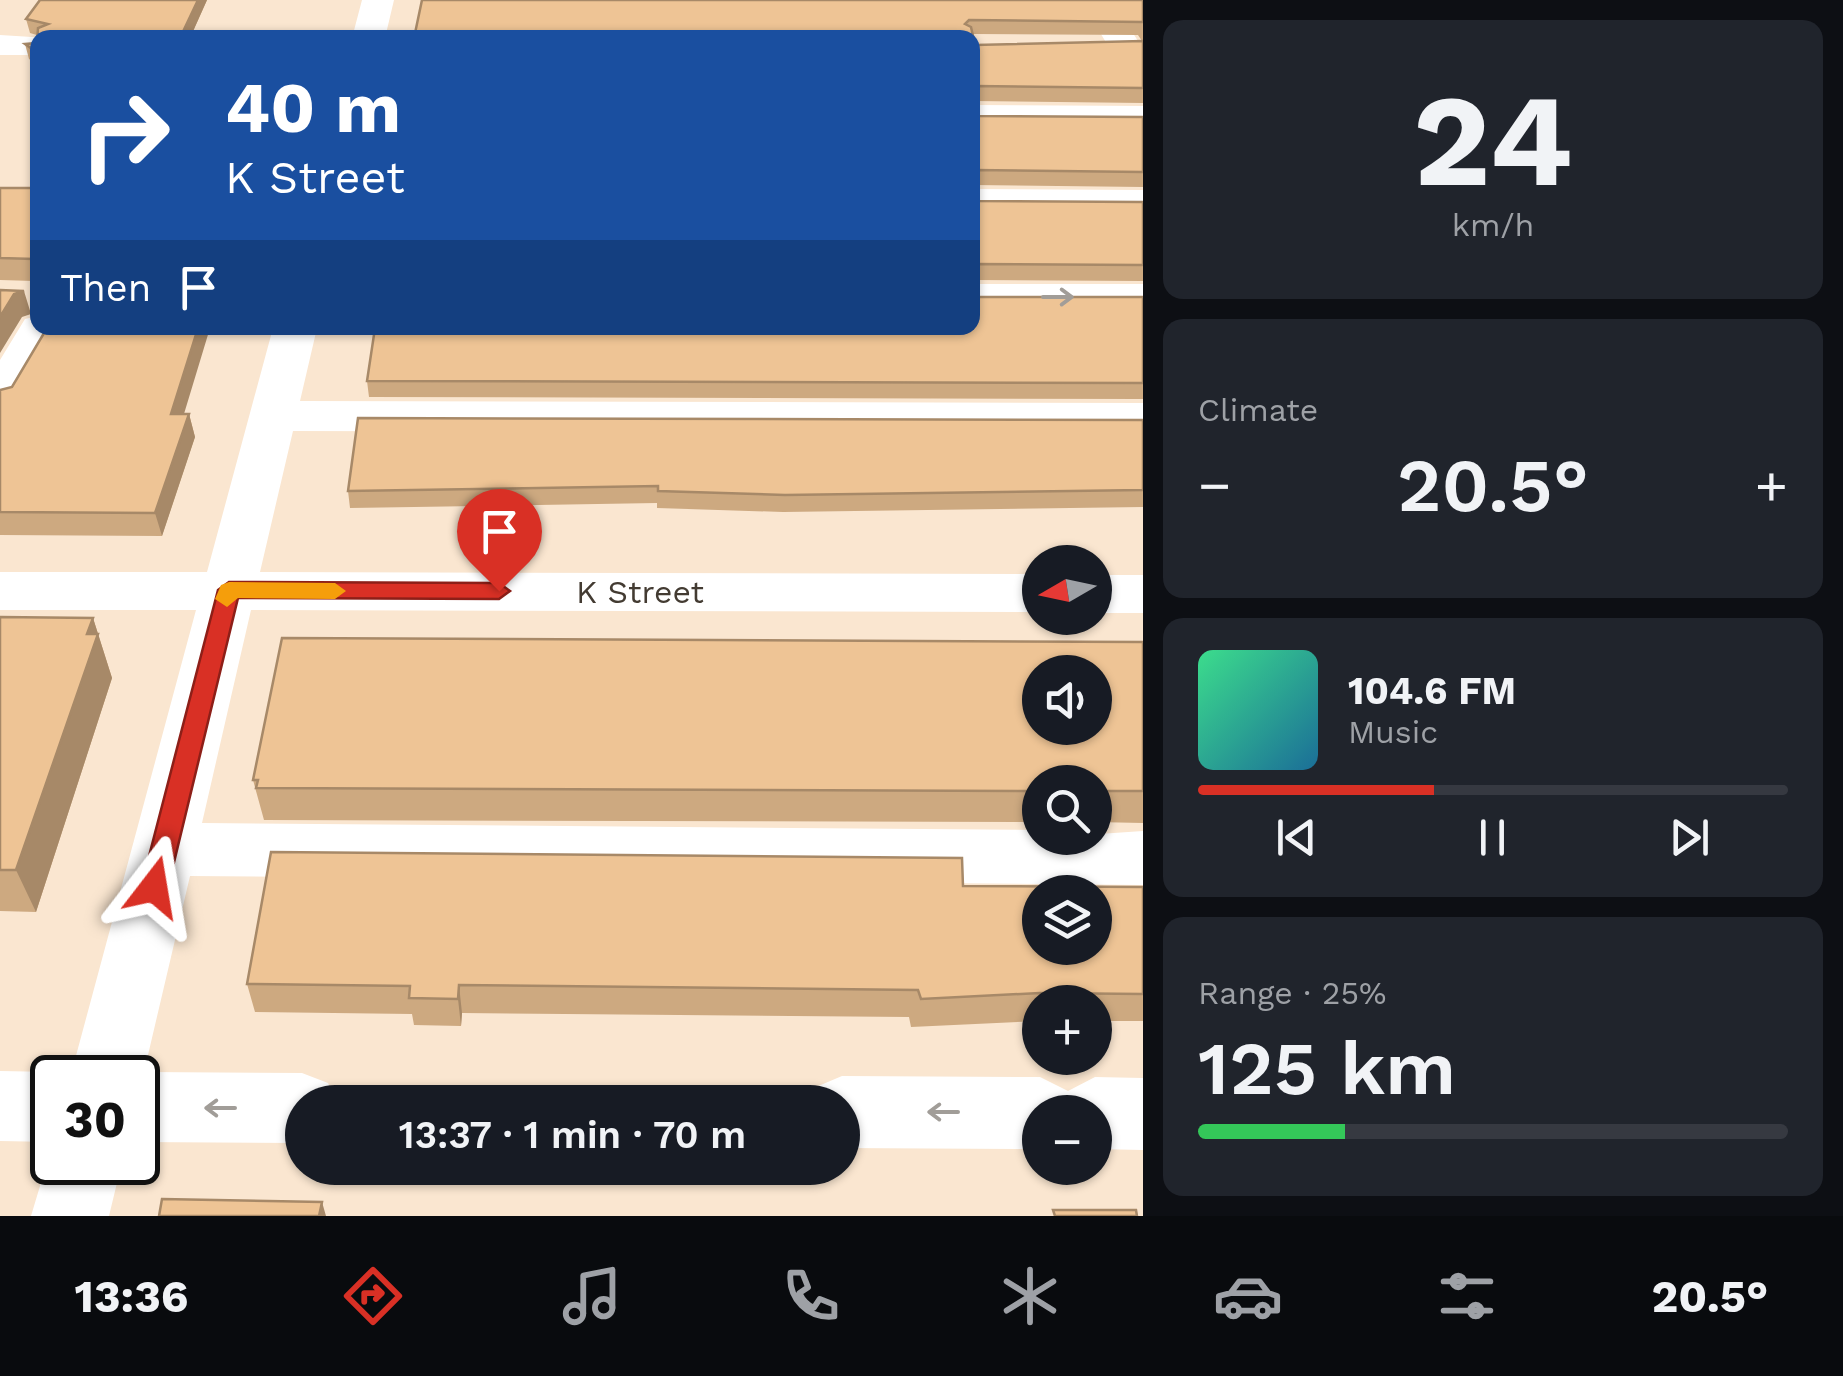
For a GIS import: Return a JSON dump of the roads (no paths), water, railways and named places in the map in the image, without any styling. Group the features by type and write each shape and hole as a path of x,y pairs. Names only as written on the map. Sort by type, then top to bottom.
{"street":[{"path":"370,30 378,0"},
{"path":"1096,0 1143,76"},
{"path":"0,44 30,44"},
{"path":"1086,46 1124,46"},
{"path":"980,116 1143,116"},
{"path":"980,202 1143,202"},
{"path":"980,297 1143,296"},
{"path":"0,399 30,313"},
{"path":"112,1055 293,335"},
{"path":"273,416 1143,418"},
{"name":"K Street","path":"0,590 1022,594"},
{"path":"1112,594 1143,594"},
{"path":"164,848 1143,858"},
{"path":"0,1106 30,1107"},
{"path":"160,1108 285,1108"},
{"path":"860,1112 1022,1113"},
{"path":"1112,1113 1143,1114"},
{"path":"70,1216 78,1185"}]}
